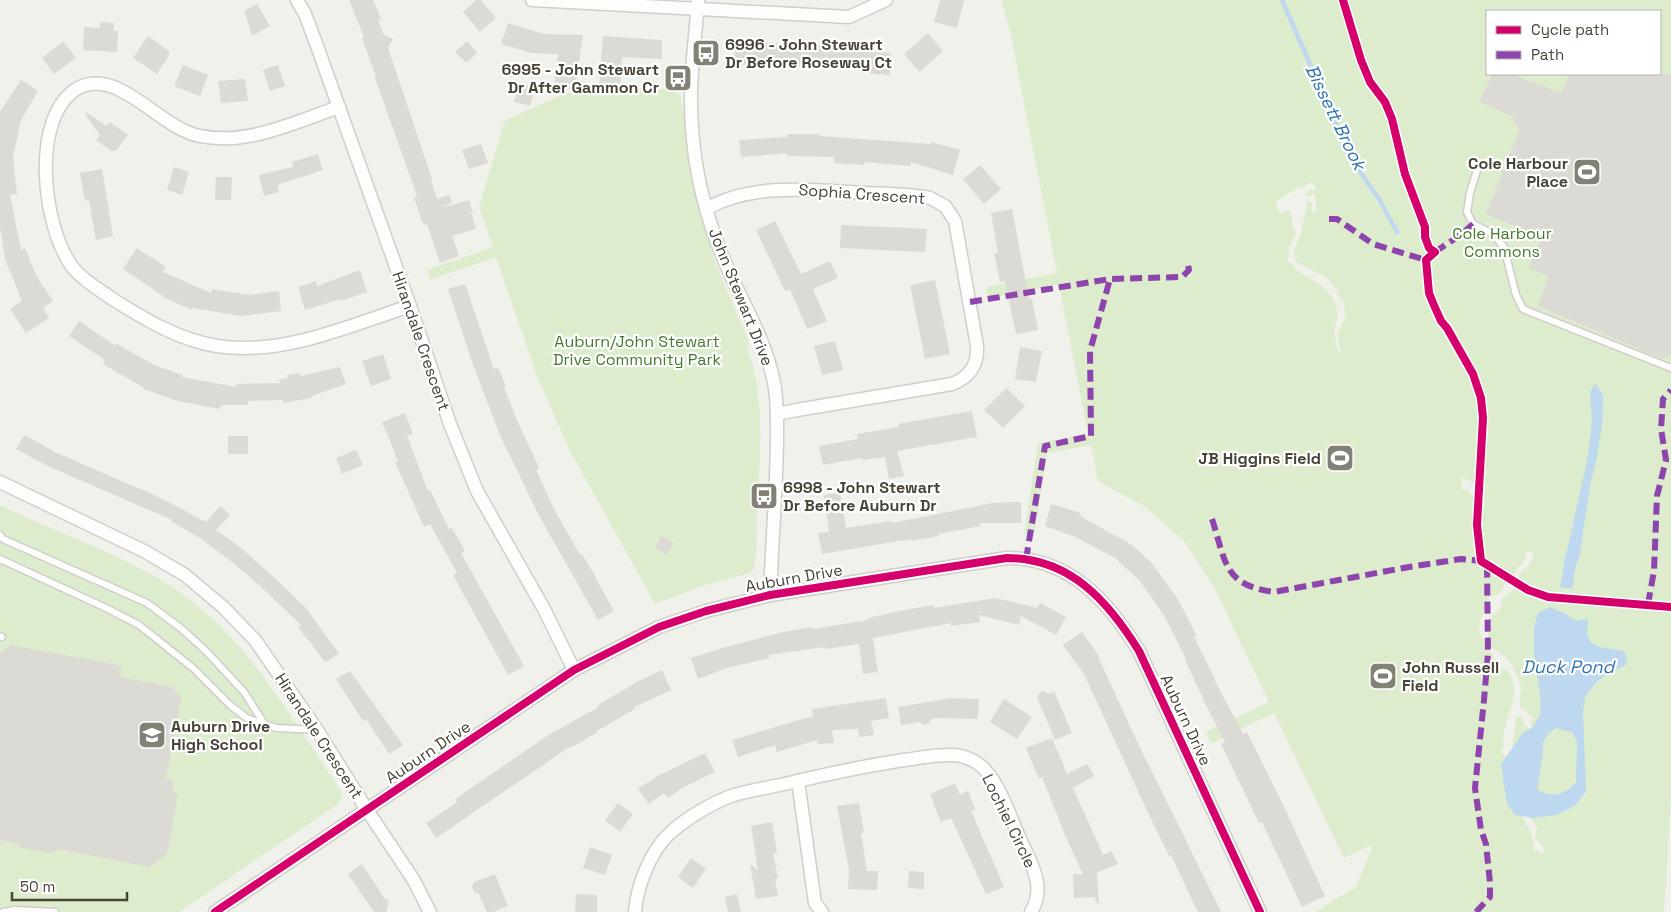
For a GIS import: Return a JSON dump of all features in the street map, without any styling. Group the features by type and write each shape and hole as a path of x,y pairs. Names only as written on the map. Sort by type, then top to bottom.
{"street":[{"name":"Hirandale Crescent","path":"297,0 306,14 450,424 477,491 544,609 574,670"},
{"path":"532,0 698,5 849,16 886,0"},
{"name":"John Stewart Drive","path":"698,5 691,90 695,157 706,210 720,252 760,334 775,385 777,414 776,468 770,595"},
{"path":"339,107 257,134 233,139 216,139 198,136 176,127 114,85 101,83 83,86 71,94 61,107 52,126 46,147 47,180 52,220 58,240 72,266 93,286 139,316 170,332 212,345 272,347 303,340 410,306"},
{"name":"Sophia Crescent","path":"706,210 719,202 761,192 816,190 930,198 945,206 955,221 978,346 975,364 968,375 952,384 777,414"},
{"name":"Hirandale Crescent","path":"0,482 144,551 185,575 223,607 255,640 413,879 430,912"},
{"name":"Auburn Drive","path":"215,912 574,670 659,627 706,611 770,595 1007,558 1026,558 1044,562 1078,580 1112,612 1139,651 1260,912"},
{"name":"Lochiel Circle","path":"635,912 641,880 651,860 668,835 686,820 733,796 798,780 882,763 944,755 958,755 978,763 989,774 1000,794 1037,877 1038,896 1031,912"},
{"path":"798,780 815,903 822,912"}],"lane":[{"path":"1478,167 1470,193 1467,212 1473,224 1493,234 1504,247 1516,295 1522,309 1671,368"},
{"path":"0,535 4,539 147,603 182,629 207,652 244,692 265,726"},
{"path":"0,559 104,606 139,625 193,668 247,718 265,726 316,730"},
{"path":"3,912 15,910 55,912"}],"green space":[{"name":"Cole Harbour Commons","path":"1001,0 1671,0 1671,799 1664,912 1315,912 1356,887 1373,844 1344,858 1274,713 1211,743 1206,732 1269,702 1214,587 1184,541 1144,506 1098,481 1091,445 1047,453 1034,535 1024,534 1038,443 1088,434 1059,284 988,298 986,287 1057,273 1010,30","holes":["1310,183 1314,184 1316,190 1309,189 1305,195 1308,197 1315,194 1317,209 1314,212 1311,211 1312,203 1309,201 1307,203 1302,229 1293,254 1298,264 1327,278 1343,301 1346,315 1337,335 1341,353 1338,352 1334,330 1338,317 1335,301 1320,284 1297,271 1288,261 1289,247 1296,233 1291,212 1287,210 1280,213 1276,202 1298,187 1301,188","1461,477 1477,484 1485,485 1485,494 1471,495 1468,490 1463,490","1527,552 1533,552 1533,558 1526,569 1522,570 1514,589 1503,597 1500,610 1493,614 1486,628 1488,640 1495,650 1506,657 1519,678 1522,690 1520,707 1534,718 1530,722 1532,728 1530,729 1524,724 1522,716 1516,717 1512,749 1528,815 1537,826 1535,839 1542,845 1544,852 1540,854 1537,850 1533,850 1534,845 1531,833 1524,819 1507,759 1501,750 1504,747 1503,737 1512,706 1514,686 1511,677 1504,668 1495,667 1493,656 1479,632 1480,622 1489,598 1500,592 1504,585 1512,580 1517,569 1524,562"]},
{"name":"Auburn/John Stewart Drive Community Park","path":"578,88 676,89 676,94 680,95 713,257 750,345 747,348 757,388 760,450 756,549 753,570 750,573 702,586 655,604 569,449 537,376 496,257 430,280 427,270 493,247 479,207 505,120"},
{"name":"Auburn Drive High School","path":"0,505 142,569 202,609 236,643 281,701 341,791 342,795 338,804 179,912 0,912"}],"water":[{"path":"1595,383 1603,395 1602,426 1590,485 1580,553 1574,573 1573,589 1560,587 1588,456 1592,420 1590,393"},
{"name":"Duck Pond","path":"1550,607 1574,620 1588,619 1587,634 1591,643 1600,647 1624,651 1627,657 1625,666 1614,670 1596,682 1585,697 1583,712 1586,791 1576,805 1556,815 1533,818 1515,815 1507,804 1501,764 1522,734 1533,727 1540,715 1541,701 1534,655 1534,627 1538,613","holes":["1556,728 1573,733 1577,742 1576,782 1563,793 1552,795 1542,792 1537,789 1543,743 1549,733"]}],"building":[{"path":"349,0 373,0 381,19 378,20 384,35 393,39 388,48 437,199 449,195 452,202 445,207 469,200 476,229 452,236 459,256 440,263 427,224 424,225 421,219 414,197 417,196 375,78 362,38 364,37"},
{"path":"476,0 481,0 496,18 480,32 463,12"},
{"path":"940,0 964,0 957,28 934,22"},
{"path":"257,4 270,26 252,36 244,11"},
{"path":"100,22 114,23 114,31 118,31 117,52 83,50 84,27 100,28"},
{"path":"508,23 544,34 583,35 575,90 554,87 558,54 531,53 501,44"},
{"path":"928,33 943,51 920,72 904,54"},
{"path":"148,36 169,51 169,56 157,74 133,58"},
{"path":"603,36 662,40 662,59 622,57 620,91 599,89"},
{"path":"63,41 76,58 54,74 42,58"},
{"path":"467,41 477,53 466,63 455,52"},
{"path":"735,41 849,46 849,50 891,53 890,75 860,73 860,70 734,64"},
{"path":"183,65 208,75 200,96 174,86"},
{"path":"278,65 285,86 270,91 263,70"},
{"name":"Cole Harbour Place","path":"1671,74 1671,354 1663,359 1538,306 1549,276 1529,268 1541,237 1486,214 1519,131 1512,116 1480,102 1492,75 1515,75 1561,93 1570,75"},
{"path":"245,79 248,101 221,103 218,81"},
{"path":"21,80 38,91 21,120 13,157 17,194 10,195 21,250 25,248 37,277 53,301 43,308 49,318 26,333 10,309 22,301 4,257 0,228 0,112"},
{"path":"519,84 535,88 530,106 514,102"},
{"path":"86,112 106,126 110,122 128,135 116,151 111,151 96,140 100,135 85,114"},
{"path":"787,134 819,134 819,136 931,144 931,142 960,150 953,175 911,162 911,166 864,162 864,165 834,163 834,157 787,156 787,153 741,157 739,140 787,137"},
{"path":"481,144 488,163 469,169 462,150"},
{"path":"318,154 323,170 277,185 279,192 264,196 259,175 293,167 292,162"},
{"path":"980,165 1001,189 984,204 963,179"},
{"path":"174,167 189,172 182,195 167,190"},
{"path":"102,169 113,236 96,240 89,200 85,201 80,173"},
{"path":"216,177 232,177 231,200 215,200"},
{"path":"1012,209 1029,299 1032,299 1038,330 1016,334 1005,281 1000,282 994,253 998,253 991,213"},
{"path":"775,221 801,274 830,261 838,278 813,289 827,321 807,329 790,289 785,291 756,230"},
{"path":"841,225 927,229 925,252 840,248"},
{"path":"137,248 166,267 163,272 211,293 212,289 249,295 279,291 281,311 241,316 193,308 192,310 163,297 123,269"},
{"path":"360,270 367,292 305,310 298,287 316,281 317,286"},
{"path":"935,280 950,354 925,359 910,285"},
{"path":"465,284 494,369 498,368 506,387 504,388 539,468 536,470 554,509 580,555 582,554 596,577 614,611 598,620 536,510 500,435 473,365 448,289"},
{"path":"79,321 114,345 115,343 154,365 183,375 182,377 236,387 236,384 280,383 279,380 288,378 287,375 300,373 301,376 340,367 346,384 312,396 312,398 283,403 283,400 248,401 248,405 221,405 220,409 177,401 144,389 103,364 105,360 69,336"},
{"path":"835,341 843,370 822,375 814,346"},
{"path":"1020,347 1042,351 1036,382 1015,379"},
{"path":"383,354 391,379 371,386 362,361"},
{"path":"1006,388 1025,406 1003,428 984,410"},
{"path":"972,411 977,437 897,451 904,476 889,479 885,457 862,460 861,458 823,465 819,446 858,439 857,434 899,427 898,424"},
{"path":"405,413 413,434 407,436 428,491 430,490 449,529 452,528 465,551 461,553 524,666 508,675 453,575 457,573 430,524 424,527 395,462 398,461 382,422"},
{"path":"24,435 55,452 163,499 206,522 220,506 230,515 216,530 240,547 306,608 339,654 325,662 298,627 301,625 258,584 200,538 172,522 172,520 50,467 16,449"},
{"path":"228,436 248,436 248,454 228,454"},
{"path":"356,450 363,465 342,474 336,458"},
{"path":"840,492 846,528 891,521 892,523 993,503 1021,502 1021,523 980,523 981,526 938,534 939,536 822,554 818,533 829,532 824,495"},
{"path":"1051,504 1081,513 1080,516 1132,545 1151,562 1179,601 1197,636 1194,637 1214,679 1243,734 1247,732 1325,896 1302,907 1262,822 1259,823 1221,744 1225,742 1202,698 1186,659 1165,617 1140,581 1115,558 1073,536 1045,526"},
{"path":"662,536 674,543 667,555 655,548"},
{"path":"995,598 1021,604 1021,607 1022,604 1037,608 1040,603 1066,617 1056,635 1021,616 1019,625 979,615 980,622 951,626 951,623 873,638 878,672 863,674 859,644 769,655 769,658 727,668 698,679 691,658 783,632 868,620 868,618 934,605 934,608"},
{"path":"1082,632 1099,656 1135,737 1221,912 1198,912 1171,855 1169,856 1150,817 1084,674 1063,645"},
{"path":"11,645 122,666 120,677 172,687 181,698 166,779 174,781 172,792 178,793 167,854 149,867 58,849 53,853 21,848 17,843 0,840 0,654"},
{"path":"662,670 671,690 634,707 635,709 598,732 571,746 436,838 426,823 457,802 455,799 550,734 599,707 598,705 634,683"},
{"path":"350,671 403,745 389,754 366,719 363,721 336,679"},
{"path":"1042,690 1049,694 1054,691 1072,733 1055,740 1037,697"},
{"path":"886,698 889,718 871,721 874,735 859,737 858,729 832,730 834,743 818,744 817,740 777,752 775,745 738,757 732,740 813,716 812,709"},
{"path":"946,698 979,699 978,719 932,718 928,724 923,725 919,722 901,725 898,707"},
{"path":"1004,699 1032,717 1017,739 990,722"},
{"path":"1052,738 1067,774 1087,764 1094,776 1073,788 1103,855 1112,851 1118,864 1097,872 1099,906 1094,897 1074,898 1073,874 1083,874 1042,777 1039,779 1026,748"},
{"path":"705,753 715,772 682,788 668,798 664,793 649,804 638,789 662,773"},
{"path":"955,783 960,795 968,791 975,809 971,811 1004,887 986,894 951,818 941,822 930,794"},
{"path":"618,803 633,814 620,832 605,820"},
{"path":"859,803 864,833 861,833 867,871 878,871 877,890 848,889 849,870 837,806"},
{"path":"772,822 777,853 773,853 778,878 775,879 778,896 756,899 750,864 758,870 751,826"},
{"path":"590,847 612,855 605,875 583,868"},
{"path":"691,858 706,869 693,888 678,877"},
{"path":"362,864 385,899 389,900 386,912 374,912 348,874"},
{"path":"909,871 924,872 924,889 908,888"},
{"path":"495,874 508,906 493,912 487,912 479,894 475,893 472,887 474,882"},
{"path":"576,894 597,895 597,912 575,912"},
{"path":"737,894 741,912 728,912 725,897"}],"waterway":[{"name":"Bissett Brook","path":"1282,0 1344,142 1397,232"}],"marked path":[{"path":"1329,219 1337,219 1373,244 1426,260"},
{"path":"1435,252 1473,224"},
{"path":"970,302 1110,279 1182,277 1189,270 1188,265"},
{"path":"1026,559 1045,446 1091,436 1090,351 1110,279"},
{"path":"1648,604 1654,571 1657,496 1666,460 1661,429 1663,399 1671,390"},
{"path":"1212,519 1224,559 1229,569 1245,584 1257,589 1274,592 1461,559 1481,561"},
{"path":"1476,912 1490,897 1486,844 1481,830 1475,788 1488,653 1487,564"}],"cycle path":[{"path":"1343,0 1361,60 1370,82 1385,102 1392,119 1405,174 1425,227 1425,237 1429,248 1435,252 1426,260 1429,293 1441,321 1447,328 1473,374 1481,398 1483,418 1477,525 1481,561 1528,590 1548,597 1671,607"},
{"path":"215,912 574,670 659,627 706,611 770,595 1007,558 1029,560 1068,574 1100,600 1127,633 1139,651 1260,912"}],"place":[{"name":"6996 - John Stewart Dr Before Roseway Ct","path":"706,53"},
{"name":"6995 - John Stewart Dr After Gammon Cr","path":"678,78"},
{"name":"Cole Harbour Place","path":"1587,172"},
{"name":"JB Higgins Field","path":"1340,458"},
{"name":"6998 - John Stewart Dr Before Auburn Dr","path":"764,496"},
{"name":"John Russell Field","path":"1383,676"},
{"name":"Auburn Drive High School","path":"152,735"}]}
